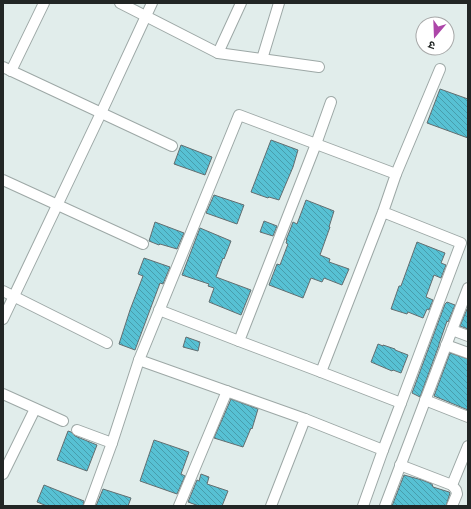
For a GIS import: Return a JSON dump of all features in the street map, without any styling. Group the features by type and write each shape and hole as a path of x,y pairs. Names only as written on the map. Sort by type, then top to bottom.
{"street":[{"path":"44,3 7,69 172,146"},
{"path":"120,3 218,53 319,67"},
{"path":"3,318 152,3"},
{"path":"218,53 241,3"},
{"path":"262,59 279,3"},
{"path":"321,372 383,212 396,174 440,69"},
{"path":"240,341 331,102"},
{"path":"89,506 112,443 139,360 238,115 396,174"},
{"path":"3,180 143,244"},
{"path":"363,506 400,403 464,244 383,212"},
{"path":"385,506 468,288"},
{"path":"3,292 107,343"},
{"path":"159,310 400,403"},
{"path":"452,330 468,336"},
{"path":"446,345 468,353"},
{"path":"139,360 305,419 384,450"},
{"path":"179,506 227,391"},
{"path":"3,394 63,421"},
{"path":"425,400 468,417"},
{"path":"3,474 35,409"},
{"path":"272,506 305,419"},
{"path":"77,430 112,443"},
{"path":"452,485 468,446"},
{"path":"400,465 452,485 457,494 452,506"}],"building":[{"path":"440,89 468,99 468,138 427,123"},
{"path":"271,140 298,150 293,167 279,200 251,192"},
{"path":"181,145 212,157 205,175 174,164"},
{"path":"214,195 244,205 237,224 206,213"},
{"path":"306,200 334,211 320,255 330,259 329,262 349,269 342,285 324,278 322,282 311,278 303,298 269,285 277,264 280,265 288,244 286,243 286,240 293,222 297,224"},
{"path":"264,221 277,226 273,236 260,232"},
{"path":"155,222 184,233 177,249 149,241"},
{"path":"200,228 231,241 216,277 251,290 241,315 209,302 214,288 208,286 209,284 182,275"},
{"path":"417,242 445,253 441,263 446,265 441,278 434,275 426,297 433,300 429,310 427,309 423,318 408,312 407,314 391,309"},
{"path":"144,258 170,267 163,284 160,283 135,350 119,344 143,276 138,274"},
{"path":"447,302 455,305 448,322 447,321 420,397 412,393"},
{"path":"468,309 468,329 460,326"},
{"path":"186,337 200,342 198,351 183,347"},
{"path":"378,344 408,355 401,373 392,371 371,362"},
{"path":"450,353 468,359 468,410 434,396"},
{"path":"231,399 258,409 252,429 251,428 243,447 214,438"},
{"path":"68,431 75,436 97,445 87,471 57,460"},
{"path":"154,440 189,452 181,474 185,476 177,494 140,481"},
{"path":"201,474 209,477 207,484 228,491 222,506 199,506 188,502"},
{"path":"404,475 422,480 432,484 433,487 449,492 446,506 392,506"},
{"path":"44,485 84,501 83,506 47,506 37,502"},
{"path":"103,489 131,498 128,506 96,506"}]}
